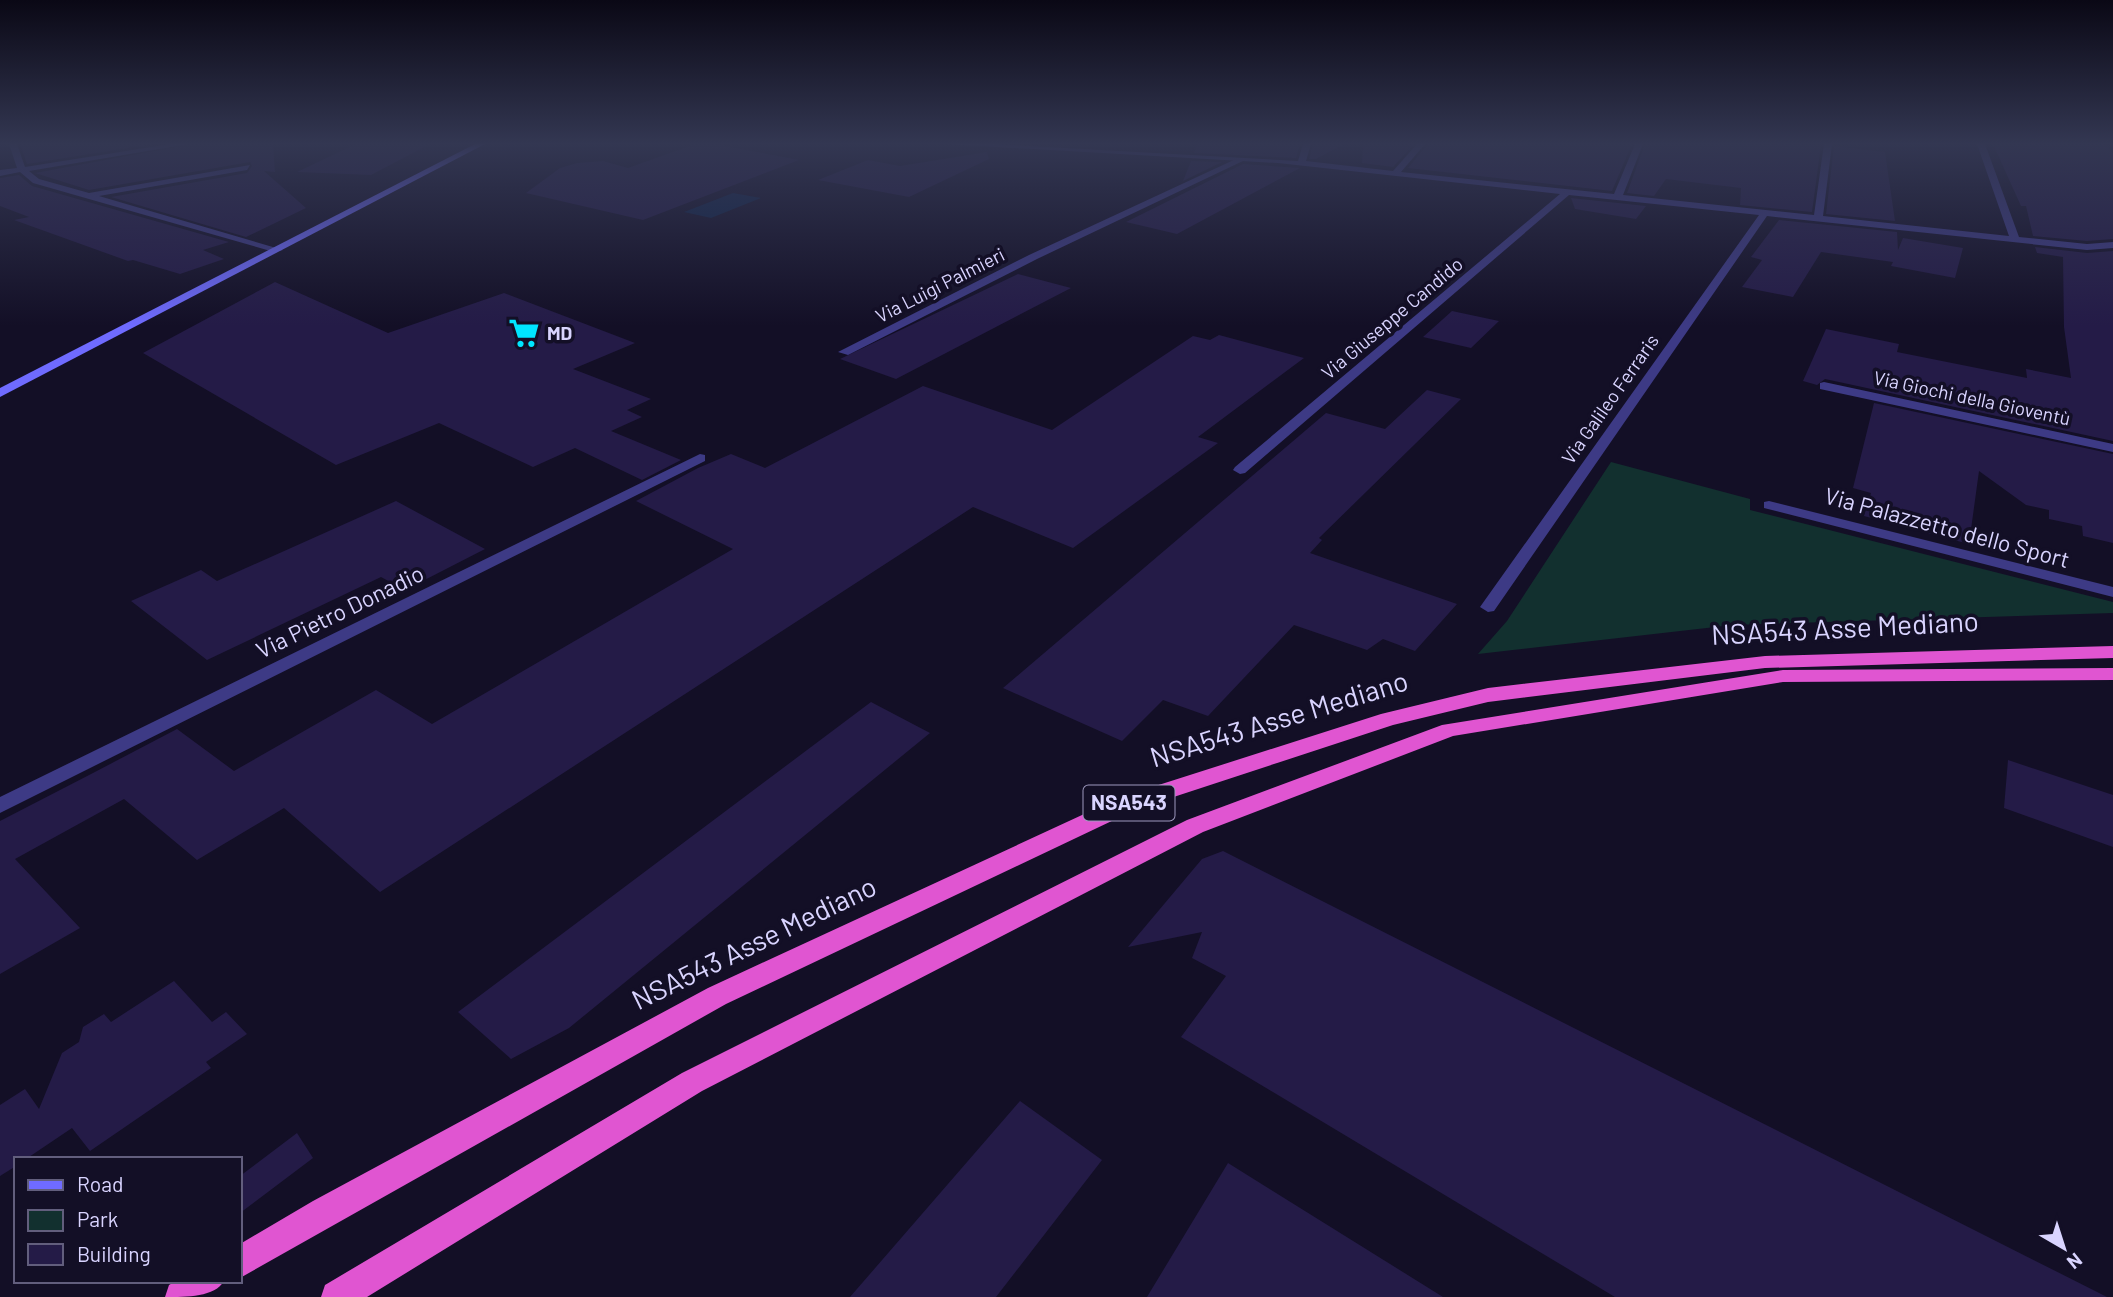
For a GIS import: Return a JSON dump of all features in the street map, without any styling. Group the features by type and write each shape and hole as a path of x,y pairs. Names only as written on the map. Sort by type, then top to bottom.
{"highway":[{"name":"NSA543 Asse Mediano","path":"242,1261 324,1212 717,996 1129,803 1388,719 1488,695 1765,662 2113,652"},
{"name":"NSA543 Asse Mediano","path":"337,1297 692,1082 1195,826 1448,730 1783,676 2113,674"},
{"path":"181,1297 205,1283"}],"main road":[{"path":"0,393 365,205"}],"street":[{"path":"117,205 278,250"},
{"name":"Via Luigi Palmieri","path":"844,352 1033,257 1146,205"},
{"name":"Via Giuseppe Candido","path":"1240,470 1552,205"},
{"path":"1677,205 2087,247 2113,253"},
{"path":"1818,219 1820,205"},
{"path":"2002,205 2015,240"},
{"name":"Via Galileo Ferraris","path":"1488,607 1764,214"},
{"path":"2087,247 2113,246"},
{"name":"Via Giochi della Gioventù","path":"1824,386 2113,448"},
{"name":"Via Pietro Donadio","path":"0,806 700,458"},
{"name":"Via Palazzetto dello Sport","path":"1769,505 2113,592"}],"green space":[{"path":"1611,462 1750,499 1750,510 2113,602 2113,613 1733,625 1478,654 1507,621"}],"water":[{"path":"703,205 745,205 711,218 684,212"}],"building":[{"path":"97,205 229,242 203,250 224,259 180,274 133,260 128,261 14,220 29,217 0,206"},
{"path":"136,205 302,205 306,208 246,237"},
{"path":"576,205 683,205 643,220"},
{"path":"1161,205 1232,205 1177,234 1126,222"},
{"path":"1573,205 1646,206 1636,219 1575,209"},
{"path":"1740,205 1813,205 1812,212"},
{"path":"1827,205 1893,205 1895,221 1826,214"},
{"path":"2113,205 2113,239 2087,241 2033,236 2026,206 2021,206"},
{"path":"1779,220 1897,232 1898,250 1903,238 1963,248 1955,278 1891,266 1893,262 1821,252 1793,297 1742,287 1762,260 1751,257"},
{"path":"2035,247 2087,253 2113,251 2113,441 1825,379 1817,385 1803,381 1826,329 1899,344 1897,352 2027,378 2026,369 2071,378 2064,327 2063,257 2037,253"},
{"path":"1018,274 1071,288 896,379 840,359"},
{"path":"275,282 388,333 504,293 635,343 573,369 651,399 627,410 642,417 611,431 681,460 642,480 575,448 533,467 439,423 336,465 143,353"},
{"path":"1452,311 1499,321 1471,348 1423,337"},
{"path":"1219,335 1304,358 1198,437 1218,443 1073,548 973,507 380,892 284,808 197,860 124,799 15,859 80,928 0,974 0,821 177,729 234,771 376,690 432,724 733,549 636,501 731,454 765,468 923,386 1052,430 1193,336 1210,340"},
{"path":"1427,390 1461,399 1319,538 1322,540 1310,553 1457,604 1415,651 1383,639 1367,650 1294,625 1208,716 1163,700 1122,741 1003,688 1326,413 1385,429"},
{"path":"1874,403 2113,454 2113,543 2083,536 2082,526 2049,519 2049,510 2026,505 1979,471 1969,544 1864,516 1871,493 1853,488"},
{"path":"396,501 485,549 405,590 381,577 207,660 131,601 201,570 217,581"},
{"path":"871,702 930,733 569,1028 511,1059 458,1012"},
{"path":"2008,760 2113,795 2113,847 2004,808"},
{"path":"1223,851 2107,1297 1615,1297 1181,1037 1226,976 1192,958 1202,932 1128,947 1202,859"},
{"path":"174,981 212,1022 226,1012 247,1034 206,1062 211,1068 90,1151 72,1128 29,1157 14,1157 14,1167 0,1176 0,1105 25,1089 39,1109 62,1053 79,1042 83,1027 104,1014 111,1022"},
{"path":"1020,1101 1102,1160 996,1297 850,1297"},
{"path":"297,1133 313,1158 242,1211 242,1174"},
{"path":"1228,1163 1443,1297 1147,1297"}],"place":[{"name":"MD","path":"524,333"}]}
